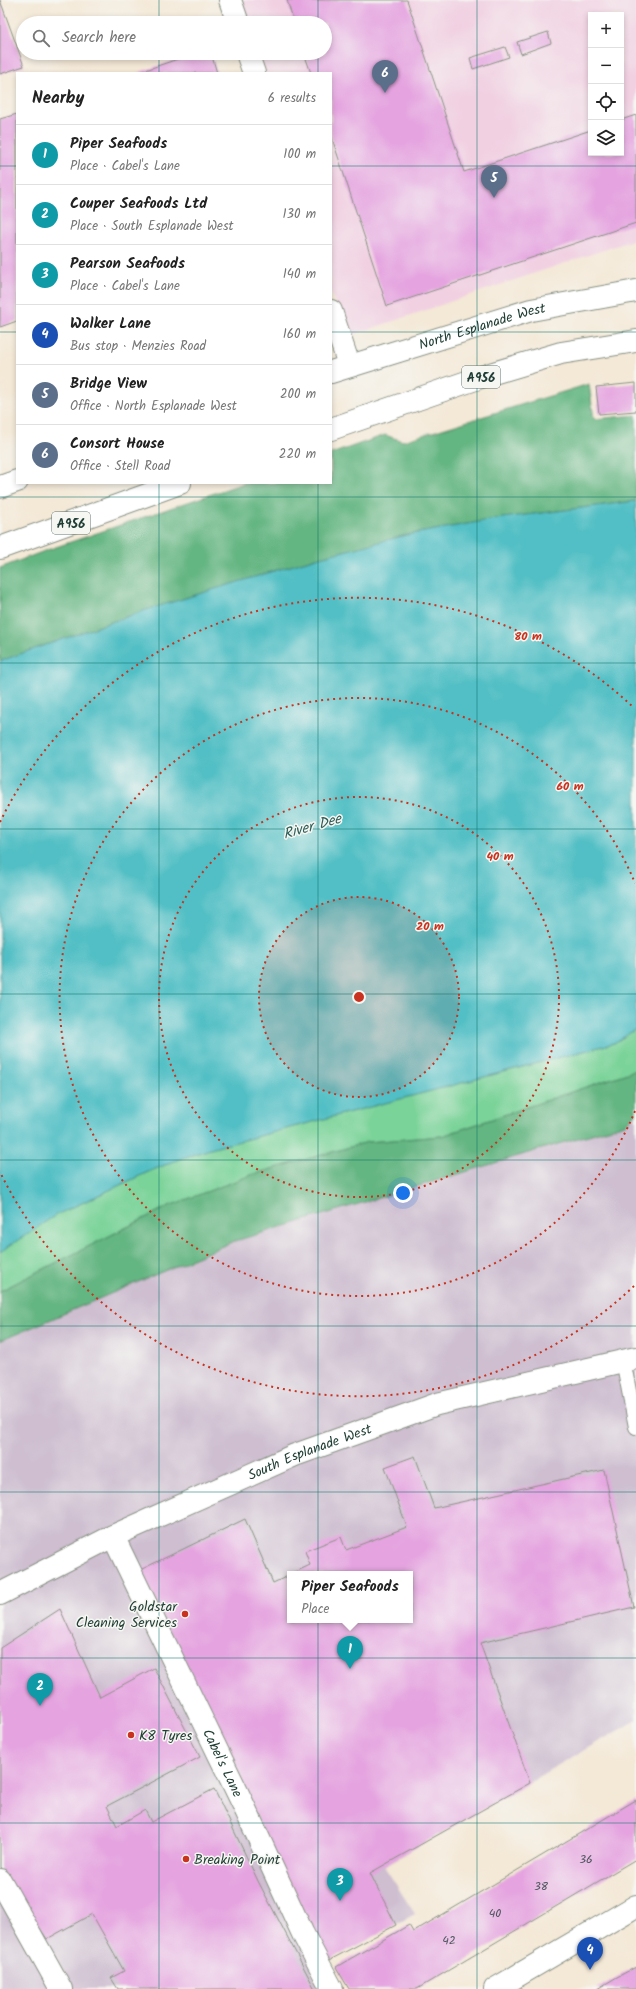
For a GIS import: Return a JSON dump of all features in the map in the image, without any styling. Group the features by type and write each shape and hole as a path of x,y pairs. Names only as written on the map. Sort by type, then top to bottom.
{"street":[{"path":"230,0 236,16"},
{"path":"249,60 254,72"},
{"name":"North Esplanade West","path":"340,368 531,310 636,291"},
{"path":"332,317 340,368"},
{"name":"A956","path":"332,429 490,374 554,355 636,341"},
{"path":"0,487 16,481"},
{"name":"A956","path":"0,548 177,484"},
{"name":"South Esplanade West","path":"0,1594 113,1536 295,1455 437,1404 629,1359"},
{"name":"Cabel's Lane","path":"113,1536 242,1802 303,1934 332,1989"},
{"path":"0,1880 61,1989"},
{"path":"495,1989 636,1906"}],"lane":[{"path":"629,1359 636,1428"}],"shaded area":[{"path":"237,0 636,0 636,239 346,337 332,293 332,72 261,72 257,60 332,60 332,16 243,16"},
{"path":"636,1114 636,1720 384,1866 415,1914 311,1970 321,1989 0,1989 0,1341 232,1242 625,1124"}],"green space":[{"path":"589,384 594,419 636,415 636,501 495,519 407,535 320,557 143,611 0,661 0,568 47,550 241,484 332,484 332,454 385,435 403,441"},
{"path":"636,1029 636,1070 442,1136 368,1142 254,1174 169,1206 0,1291 0,1250 56,1215 148,1172 182,1158 217,1147 614,1043"},
{"path":"636,1070 636,1114 625,1124 232,1242 0,1341 0,1291 169,1206 254,1174 368,1142 442,1136"}],"water":[{"name":"River Dee","path":"636,501 636,1029 614,1043 217,1147 182,1158 148,1172 56,1215 0,1252 0,661 143,611 320,557 407,535 495,519"}],"building":[{"path":"0,0 16,44 16,60 22,60 24,66 0,74"},
{"path":"287,0 407,0 464,172 588,131 588,156 624,156 624,119 636,115 636,223 387,306 332,138 332,72 311,72 306,60 332,60 332,16 292,16"},
{"path":"548,32 551,43 521,54 517,42"},
{"path":"505,47 509,57 473,69 470,58"},
{"path":"175,60 213,60 217,72 140,72"},
{"path":"16,114 16,321 0,327 0,119"},
{"path":"636,383 636,411 599,414 596,387"},
{"path":"415,1456 434,1508 604,1470 634,1607 480,1643 530,1783 370,1873 396,1925 326,1962 140,1570 245,1519 273,1583 287,1576 287,1623 413,1623 413,1571 297,1571 310,1565 305,1551 341,1537 346,1550 407,1527 385,1467"},
{"path":"60,1609 100,1697 154,1668 200,1757 107,1806 117,1826 145,1810 151,1822 214,1789 259,1883 315,1989 118,1989 111,1978 124,1971 92,1914 47,1939 0,1867 0,1648"},
{"path":"636,1800 636,1859 417,1989 349,1989 336,1967 409,1925 413,1932"},
{"path":"636,1967 636,1989 597,1989 617,1977"}],"place":[{"name":"Consort House","path":"385,93"},
{"name":"Bridge View","path":"494,198"},
{"name":"Goldstar Cleaning Services","path":"185,1614"},
{"name":"Piper Seafoods","path":"350,1669"},
{"name":"Couper Seafoods Ltd","path":"40,1706"},
{"name":"K8 Tyres","path":"131,1735"},
{"name":"Breaking Point","path":"186,1859"},
{"name":"Pearson Seafoods","path":"340,1901"},
{"name":"Walker Lane","path":"590,1970"}]}
